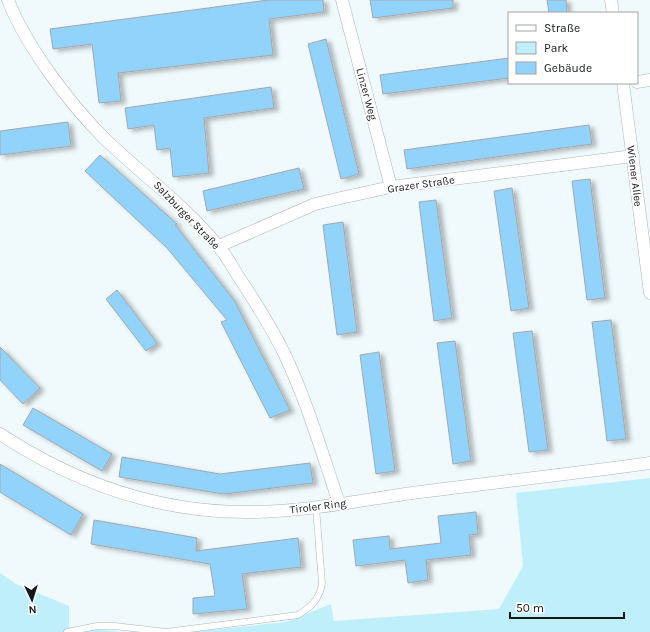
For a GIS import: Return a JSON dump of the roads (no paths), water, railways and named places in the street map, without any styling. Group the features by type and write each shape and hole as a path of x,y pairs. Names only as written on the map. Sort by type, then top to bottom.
{"street":[{"name":"Salzburger Straße","path":"8,0 13,14 40,59 78,108 104,138 173,198 219,246 259,307 284,354 302,398 340,503"},
{"name":"Linzer Weg","path":"342,0 391,187"},
{"path":"611,0 613,12"},
{"path":"638,82 650,80"},
{"name":"Wiener Allee","path":"625,84 650,293"},
{"name":"Grazer Straße","path":"219,246 315,204 391,187 633,156"},
{"name":"Tiroler Ring","path":"0,434 52,466 92,484 134,498 172,505 215,510 256,512 316,507 650,463"}],"lane":[{"path":"67,632 97,626 115,626 166,632 298,615 315,603 322,584 316,507"}]}
